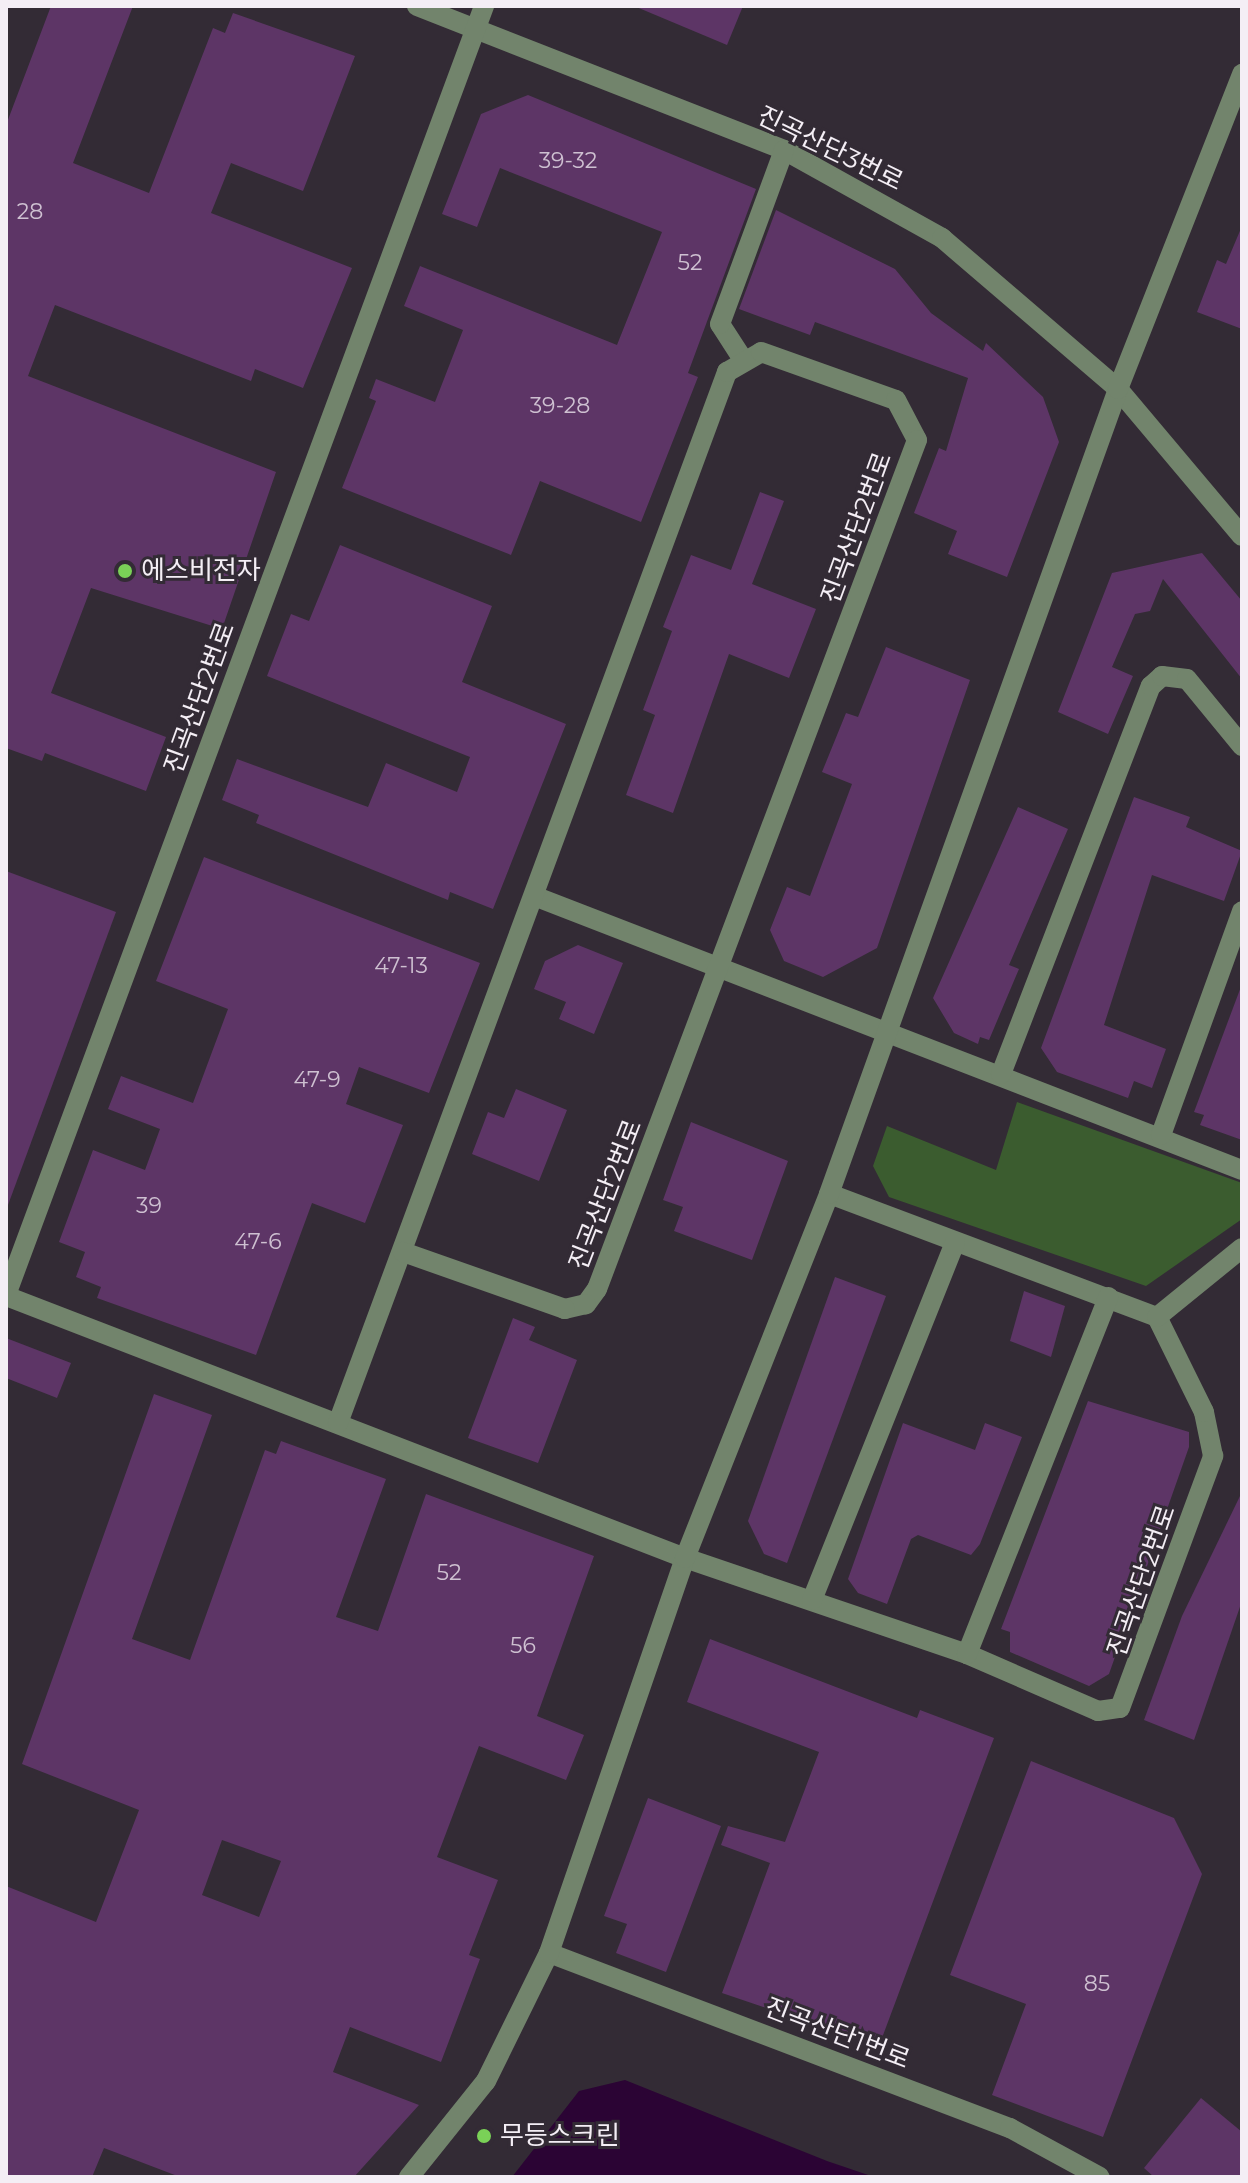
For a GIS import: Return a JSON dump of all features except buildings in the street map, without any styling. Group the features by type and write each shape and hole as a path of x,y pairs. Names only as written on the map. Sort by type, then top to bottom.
{"street":[{"name":"진곡산단3번로","path":"417,6 784,150 942,238 1118,389 1242,536"},
{"path":"476,28 484,6"},
{"name":"진곡산단2번로","path":"476,28 6,1296 685,1558 967,1654 1098,1711 1120,1708 1134,1684 1213,1456 1204,1412 1157,1317"},
{"path":"409,2177 486,2081 549,1953 685,1558 829,1194 886,1027 1118,389 1242,74"},
{"path":"338,1423 727,372 742,358 720,324 784,150"},
{"name":"진곡산단2번로","path":"403,1252 565,1309 586,1304 722,968 917,440 896,400 761,352 742,358"},
{"path":"1001,1074 1151,686 1162,676 1187,679 1242,746"},
{"path":"534,896 886,1027 1242,1170"},
{"path":"1161,1135 1242,911"},
{"path":"829,1194 1157,1317 1242,1248"},
{"path":"812,1600 955,1243"},
{"path":"967,1654 1108,1297"},
{"name":"진곡산단1번로","path":"549,1953 1010,2128 1100,2177"}],"green space":[{"path":"1017,1102 1242,1183 1242,1219 1146,1286 889,1197 873,1166 887,1126 996,1170"}],"shaded area":[{"path":"625,2080 874,2177 512,2177 579,2091"}],"place":[{"name":"에스비전자","path":"125,571"},
{"name":"무등스크린","path":"484,2136"}]}
